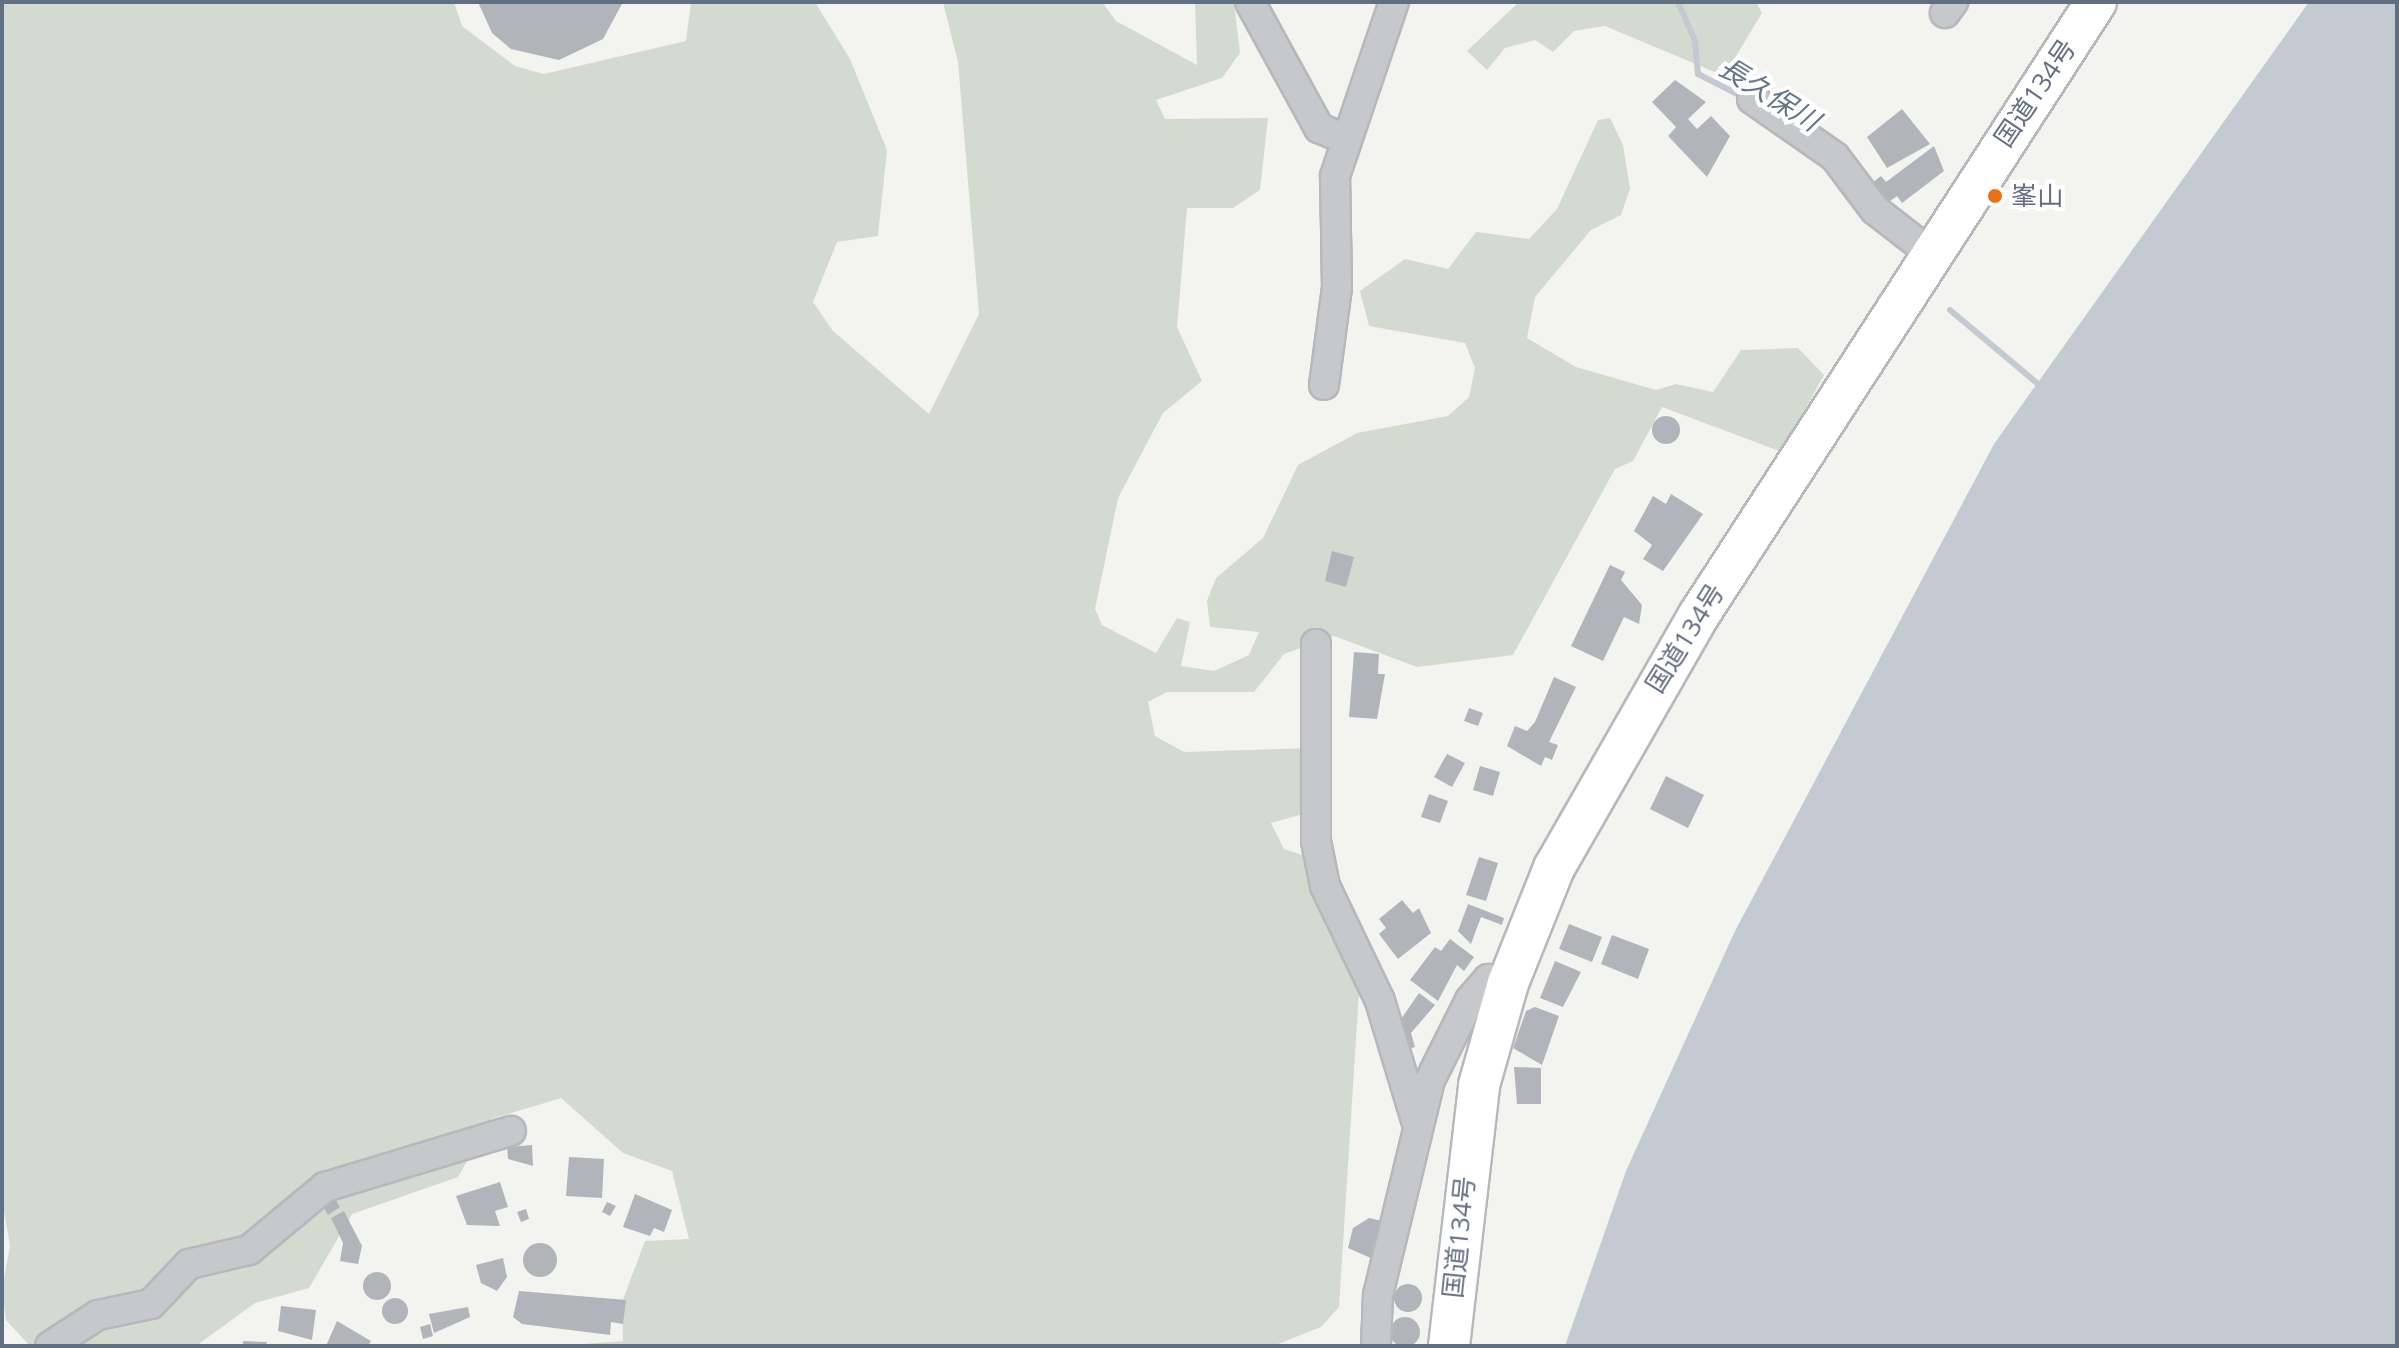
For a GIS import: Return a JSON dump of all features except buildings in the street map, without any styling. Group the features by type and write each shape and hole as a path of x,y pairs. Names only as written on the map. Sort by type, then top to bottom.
{"highway":[{"name":"国道134号","path":"1449,1346 1470,1141 1508,983 1554,868 1646,700 1929,252 2096,2"}],"street":[{"path":"1250,2 1319,128 1345,139"},
{"path":"1324,385 1337,288 1335,176 1345,139 1370,90 1394,2"},
{"path":"1752,99 1835,157 1875,210 1929,252"},
{"path":"1316,644 1319,856 1325,886 1380,1001 1416,1120"},
{"path":"1376,1346 1378,1295 1416,1120 1470,1000 1488,979 1508,983"},
{"path":"50,1346 98,1315 151,1304 189,1264 249,1250 325,1187 511,1131"}],"shaded area":[{"path":"2,2 454,2 462,26 515,66 544,74 686,41 691,2 815,2 850,59 887,150 878,236 837,242 813,302 833,331 929,414 979,314 958,62 943,2 1102,2 1116,21 1197,65 1195,2 1234,2 1240,53 1222,78 1156,100 1165,119 1268,118 1260,190 1233,208 1187,208 1177,327 1202,381 1163,413 1118,498 1095,609 1102,625 1156,653 1177,618 1190,622 1181,666 1214,671 1249,655 1259,632 1210,627 1207,601 1216,578 1263,538 1298,465 1357,433 1448,416 1469,397 1475,368 1465,343 1369,326 1360,291 1405,259 1448,269 1476,232 1529,239 1557,209 1598,120 1610,118 1623,145 1630,189 1621,215 1591,230 1535,297 1527,338 1576,367 1656,390 1676,384 1713,392 1741,350 1798,348 1824,375 1782,452 1662,407 1633,461 1615,469 1513,655 1417,667 1334,636 1284,654 1254,692 1167,692 1148,702 1155,736 1184,752 1307,748 1307,813 1271,823 1284,849 1309,857 1359,992 1339,1307 1321,1327 1273,1346 557,1346 623,1341 622,1302 645,1241 689,1239 672,1171 623,1153 561,1098 491,1119 458,1177 352,1214 309,1288 255,1303 196,1346 30,1346 6,1320 2,1290 10,1246 2,1200"},
{"path":"1519,2 1756,2 1762,13 1724,76 1605,26 1574,31 1553,52 1535,40 1505,48 1487,70 1467,51"},
{"path":"2309,2 2397,2 2397,1346 1565,1346 1626,1171 1735,931 1994,444"}],"waterway":[{"name":"長久保川","path":"1678,2 1695,41 1698,74 1745,98"},
{"name":"長久保川","path":"1950,310 2037,383"}],"place":[{"name":"峯山","path":"1995,196"}]}
